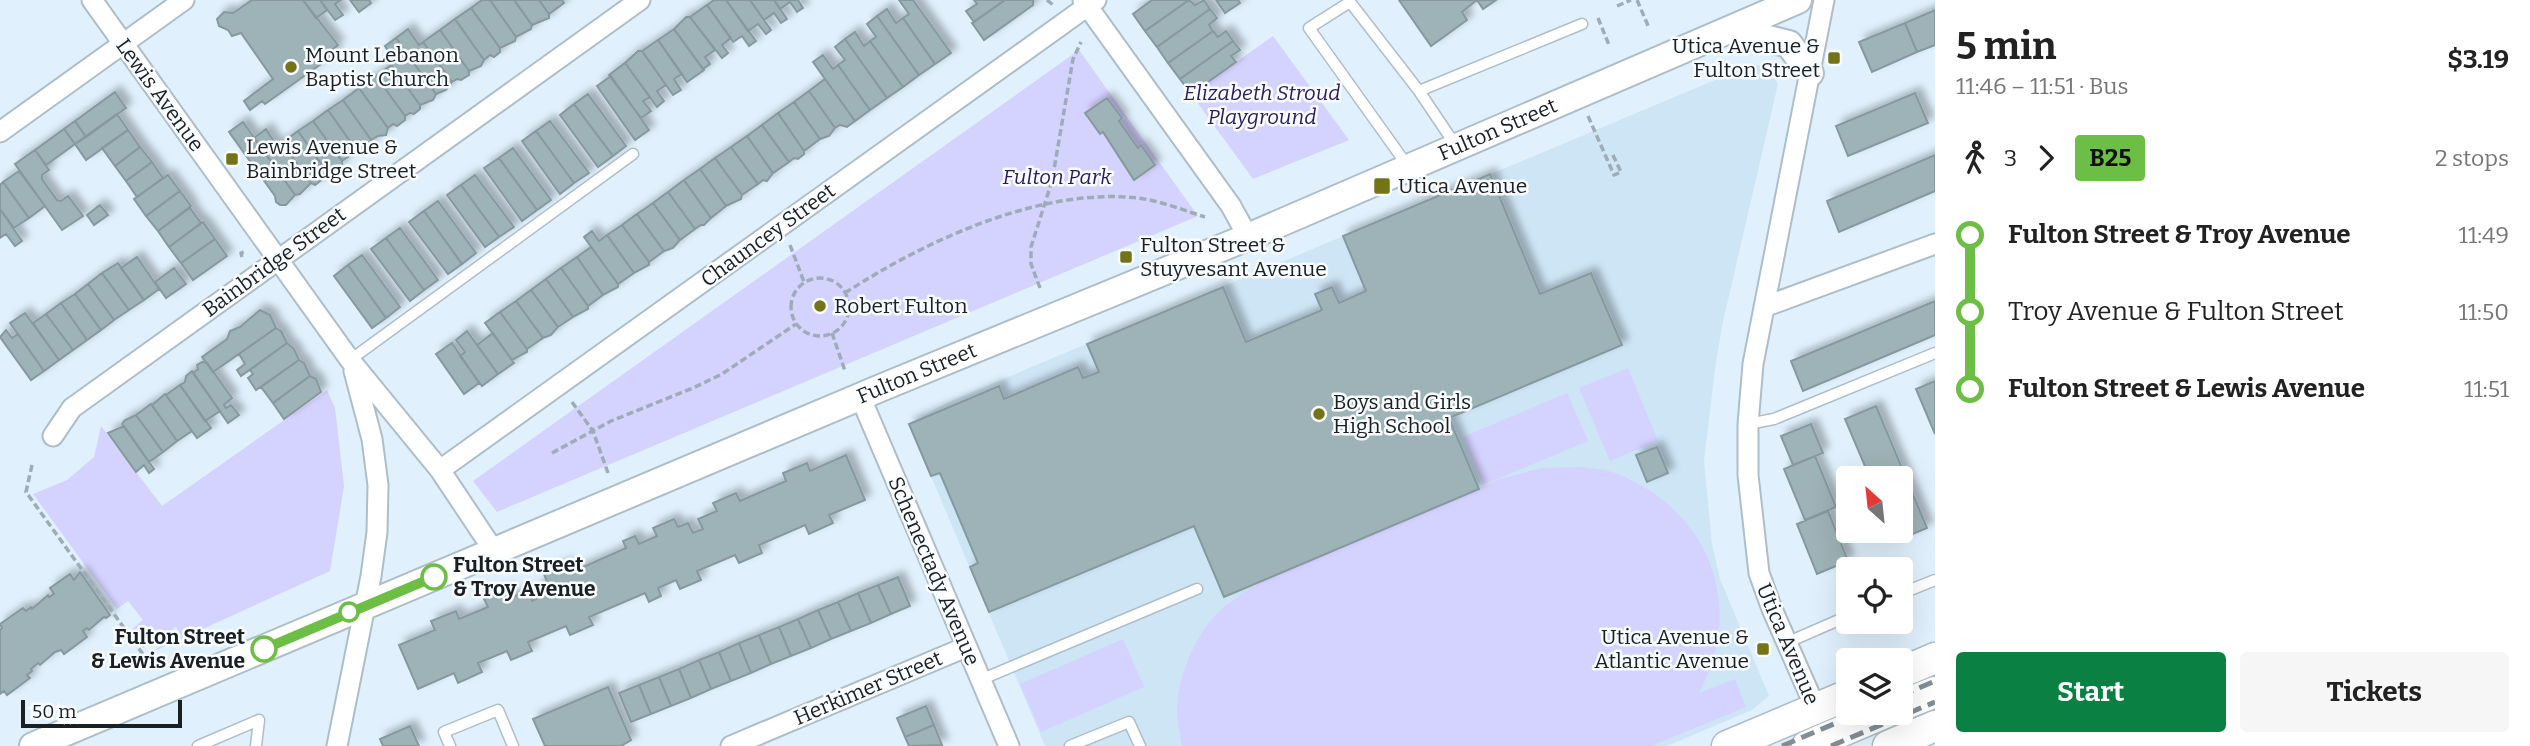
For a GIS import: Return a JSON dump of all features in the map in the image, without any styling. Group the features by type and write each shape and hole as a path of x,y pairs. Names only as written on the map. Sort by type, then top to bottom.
{"main road":[{"name":"Fulton Street","path":"33,746 860,396 1248,237 1798,0"},
{"path":"1732,30 1789,44 1810,73"},
{"path":"1913,667 1935,658"},
{"path":"1913,701 1935,692"},
{"path":"1727,746 1836,700"},
{"name":"Utica Avenue","path":"1816,709 1822,743"},
{"path":"1822,743 1860,725"}],"street":[{"name":"Lewis Avenue","path":"92,0 350,360 440,470 494,551"},
{"path":"0,132 184,0"},
{"name":"Bainbridge Street","path":"53,436 72,408 640,0"},
{"name":"Utica Avenue","path":"1816,709 1786,643 1759,573 1748,475 1748,424 1753,364 1824,0"},
{"path":"1089,2 1231,206 1248,237"},
{"name":"Chauncey Street","path":"440,470 1089,2"},
{"path":"1764,307 1935,244"},
{"name":"Lewis Avenue","path":"337,746 371,576 377,532 377,485 372,439 350,360"},
{"name":"Schenectady Avenue","path":"860,396 1009,746"},
{"name":"Herkimer Street","path":"732,746 966,647"}],"lane":[{"path":"1409,168 1309,28 1350,2 1419,91 1458,148"},
{"path":"1419,91 1582,24"},
{"path":"350,360 633,154"},
{"path":"1748,424 1774,419 1805,408 1935,353"},
{"path":"1913,589 1935,580"},
{"path":"980,680 1197,589"},
{"path":"1786,643 1836,621"},
{"path":"450,746 444,733 498,710 513,746"},
{"path":"198,746 259,720 256,746"},
{"path":"1070,746 1129,722 1140,746"}],"path":[{"path":"1047,0 1053,5"},
{"path":"1617,6 1630,0"},
{"path":"1637,0 1649,28"},
{"path":"1597,16 1609,45"},
{"path":"1040,288 1034,275 1031,256 1034,237 1052,181 1073,59 1081,42"},
{"path":"1588,116 1614,175 1621,172 1612,153"},
{"path":"845,293 940,239 1044,204 1113,197 1137,198 1160,202 1205,217"},
{"path":"790,245 804,282"},
{"path":"243,257 241,253 246,251"},
{"path":"813,278 832,280 845,293 849,311 846,320 832,333 816,336 796,324 790,305 797,288 804,282 813,278"},
{"path":"552,453 611,421 722,374 796,324"},
{"path":"832,333 845,371"},
{"path":"572,402 593,431 608,473"},
{"path":"33,465 26,492 150,664"}],"shaded area":[{"name":"Boys and Girls High School","path":"1753,64 1770,68 1778,84 1722,326 1704,461 1712,544 1720,579 1769,696 1752,710 1667,746 1045,746 909,424 946,403"}],"green space":[{"name":"Elizabeth Stroud Playground","path":"1273,36 1349,140 1253,179 1191,94"},
{"name":"Fulton Park","path":"1079,50 1198,216 497,512 473,481"},
{"path":"1628,368 1658,441 1610,461 1579,388"},
{"path":"327,390 335,408 344,486 330,571 152,652 179,632 176,627 143,648 131,630 143,620 128,601 117,609 33,494 67,480 94,457 101,426 162,506"},
{"path":"1567,393 1588,441 1483,485 1463,437"},
{"path":"1583,467 1611,472 1647,489 1674,510 1695,535 1710,563 1718,594 1719,626 1713,659 1699,693 1735,679 1746,707 1651,746 1182,746 1177,708 1181,681 1198,640 1214,617 1234,600 1265,580 1500,479 1542,468"},
{"path":"1123,639 1144,687 1041,732 1020,684"}],"building":[{"name":"Mount Lebanon Baptist Church","path":"252,0 303,0 338,45 332,50 335,54 265,104 262,101 250,110 244,101 273,79 241,33 232,36 228,30 219,26 217,19 224,12 233,13"},
{"path":"303,0 320,0 327,10 316,18"},
{"path":"320,0 341,0 335,4 343,15 335,20"},
{"path":"350,0 369,0 371,3 359,12"},
{"path":"482,0 490,0 516,37 515,41 500,48 471,8"},
{"path":"490,0 514,0 532,25 531,29 516,37"},
{"path":"514,0 539,0 549,18 532,25"},
{"path":"539,0 562,0 564,3 549,14"},
{"path":"714,0 726,0 756,41 749,46 742,36 733,42 707,5"},
{"path":"726,0 750,0 771,30 766,34 758,24 748,31"},
{"path":"750,0 774,0 787,19 781,23 774,13 764,20"},
{"path":"774,0 798,0 803,8 797,12 790,2 780,9"},
{"path":"899,0 913,0 951,53 935,64 903,18 909,14"},
{"path":"974,0 1005,0 974,22 966,11 977,4"},
{"path":"1005,0 1033,0 1033,5 984,40 972,23"},
{"path":"1152,0 1189,0 1145,31 1133,14"},
{"path":"1189,0 1195,5 1204,0 1210,9 1157,47 1145,31"},
{"path":"1216,0 1238,0 1240,3 1225,13"},
{"path":"1399,0 1477,0 1462,12 1467,20 1431,46"},
{"path":"1477,0 1496,0 1483,9"},
{"path":"707,5 731,38 722,45 728,53 722,58 690,17"},
{"path":"471,8 500,48 500,52 494,57 490,55 484,60 455,19"},
{"path":"887,9 896,23 903,18 935,64 919,75 877,16"},
{"path":"1210,9 1217,18 1209,25 1213,31 1168,63 1157,47"},
{"path":"1935,10 1935,45 1917,52 1905,23"},
{"path":"877,16 919,75 903,87 870,41 876,37 867,24"},
{"path":"686,17 690,17 715,50 705,57 710,64 703,69 674,29"},
{"path":"455,19 484,60 481,66 469,71 440,30"},
{"path":"1905,23 1917,52 1872,72 1859,42"},
{"path":"408,29 419,45 423,42 452,82 446,90 436,94 396,38"},
{"path":"674,29 704,70 687,82 658,40"},
{"path":"440,30 469,71 469,75 461,80 452,82 423,42"},
{"path":"1213,31 1218,37 1226,31 1233,41 1180,79 1168,63"},
{"path":"855,32 864,46 870,41 903,87 887,98 845,39"},
{"path":"396,38 436,94 433,100 420,105 391,65 395,62 385,46"},
{"path":"845,39 887,98 870,110 838,65 845,60 835,47"},
{"path":"658,40 682,74 674,79 681,90 673,95 642,51"},
{"path":"1233,41 1240,50 1231,56 1236,62 1191,94 1180,79"},
{"path":"638,51 642,51 666,85 657,91 664,101 657,107 625,63"},
{"path":"823,55 833,69 838,65 870,110 855,121 813,62"},
{"path":"625,63 650,97 643,101 651,111 641,118 609,75"},
{"path":"391,65 420,105 420,109 414,114 405,116 376,76"},
{"path":"376,76 405,116 405,120 397,126 393,124 388,128 359,88"},
{"path":"611,76 649,130 635,140 597,86"},
{"path":"825,79 855,121 847,127 840,125 835,128 809,91"},
{"path":"359,88 388,128 386,135 371,140 343,100"},
{"path":"809,91 835,128 829,136 820,139 794,102"},
{"path":"115,92 126,108 86,137 75,121"},
{"path":"1915,93 1928,123 1848,156 1836,126"},
{"path":"588,94 626,146 613,156 574,104"},
{"path":"1107,98 1122,118 1119,121 1138,148 1141,145 1155,165 1134,180 1103,132 1100,134 1085,113"},
{"path":"343,100 371,140 372,144 357,151 328,110"},
{"path":"794,102 820,139 804,151 778,113"},
{"path":"574,104 613,156 598,167 560,115"},
{"path":"328,110 357,151 342,161 313,121"},
{"path":"778,113 804,151 798,159 794,158 789,162 762,125"},
{"path":"117,114 128,130 86,160 75,144"},
{"path":"75,121 86,137 75,144 64,129"},
{"path":"313,121 342,161 342,165 337,169 332,168 327,172 298,131"},
{"path":"550,121 589,173 574,183 536,131"},
{"path":"243,122 295,195 286,205 276,202 275,196 229,132"},
{"path":"762,125 789,162 773,173 747,136"},
{"path":"64,129 75,144 46,165 35,150"},
{"path":"266,129 277,146 282,143 311,183 300,194 295,195 254,138"},
{"path":"128,130 140,147 115,166 102,148"},
{"path":"298,131 327,172 320,176 323,179 315,185 282,143"},
{"path":"536,131 574,183 560,194 522,141"},
{"path":"747,136 773,173 767,181 763,180 758,184 731,147"},
{"path":"140,147 152,162 126,181 115,166"},
{"path":"731,147 758,184 742,195 715,158"},
{"path":"513,148 551,200 537,210 499,158"},
{"path":"35,150 49,170 42,175 42,179 57,200 61,201 68,196 83,216 62,230 15,164"},
{"path":"1935,155 1935,191 1839,232 1827,201"},
{"path":"499,158 537,210 522,221 484,168"},
{"path":"715,158 742,195 741,199 726,206 700,169"},
{"path":"152,162 163,178 137,197 126,181"},
{"path":"700,169 726,206 711,218 684,180"},
{"path":"19,171 45,206 29,218 3,182"},
{"path":"1490,174 1540,294 1591,273 1622,345 1449,418 1479,489 1224,597 1194,526 989,612 970,567 978,563 940,473 931,476 909,424 999,386 1004,399 1078,367 1083,378 1099,372 1087,344 1223,287 1246,342 1322,310 1315,294 1332,287 1339,303 1366,291 1343,236"},
{"path":"168,175 180,191 146,216 134,199"},
{"path":"475,175 514,227 499,237 461,185"},
{"path":"684,180 711,218 695,229 668,192"},
{"path":"3,182 29,218 14,228 0,209 0,185"},
{"path":"461,185 499,237 485,247 447,195"},
{"path":"180,191 191,206 158,231 146,216"},
{"path":"668,192 695,229 680,240 653,203"},
{"path":"438,201 476,253 462,264 424,211"},
{"path":"653,203 680,240 673,248 664,251 637,214"},
{"path":"100,205 108,215 94,225 87,215"},
{"path":"190,208 201,223 169,247 158,231"},
{"path":"0,209 22,241 15,246 6,234 0,238"},
{"path":"424,211 462,264 448,274 409,222"},
{"path":"637,214 664,251 649,262 622,225"},
{"path":"203,222 215,239 181,263 169,247"},
{"path":"622,225 649,262 649,265 634,273 607,235"},
{"path":"400,228 438,280 424,290 386,238"},
{"path":"592,231 599,241 607,235 634,273 618,284 584,237"},
{"path":"386,238 424,290 410,301 371,249"},
{"path":"215,239 227,256 193,280 181,263"},
{"path":"591,247 618,284 618,287 603,295 577,257"},
{"path":"362,255 400,307 386,318 348,265"},
{"path":"137,257 159,289 144,300 121,268"},
{"path":"577,257 603,295 588,306 561,268"},
{"path":"118,263 144,300 129,310 102,273"},
{"path":"348,265 386,318 372,328 334,276"},
{"path":"174,268 186,284 166,298 155,282"},
{"path":"561,268 588,306 588,309 573,317 546,279"},
{"path":"102,273 129,310 114,320 88,284"},
{"path":"546,279 573,317 558,327 531,290"},
{"path":"88,284 114,320 101,330 75,294"},
{"path":"531,290 558,327 551,335 543,338 516,301"},
{"path":"75,294 101,330 87,340 61,303"},
{"path":"516,301 543,338 527,349 500,312"},
{"path":"1935,301 1935,335 1803,391 1791,361"},
{"path":"61,303 87,340 73,350 46,314"},
{"path":"260,310 270,315 276,328 213,372 202,357 227,339 230,331 240,327"},
{"path":"500,312 527,349 527,352 512,360 485,323"},
{"path":"25,313 59,360 44,371 10,323"},
{"path":"46,314 73,350 59,360 33,323"},
{"path":"276,328 281,331 287,343 241,376 237,370 245,364 239,354"},
{"path":"6,330 12,338 18,334 44,371 31,380 0,337"},
{"path":"467,331 498,374 482,386 460,356 465,352 456,340"},
{"path":"493,333 514,363 498,374 477,345"},
{"path":"287,343 294,349 299,360 256,390 248,378 253,374 250,370"},
{"path":"452,343 479,383 464,394 436,354"},
{"path":"299,360 304,363 310,376 273,403 261,387"},
{"path":"202,362 207,363 232,398 224,405 226,408 231,405 239,415 228,423 193,373"},
{"path":"192,371 220,411 205,421 180,385"},
{"path":"310,376 316,379 321,392 284,419 273,403"},
{"path":"1935,381 1935,434 1916,389"},
{"path":"180,385 211,428 197,438 166,395"},
{"path":"165,394 192,431 177,441 152,405"},
{"path":"151,404 177,441 163,452 136,415"},
{"path":"1876,406 1901,466 1865,466 1845,419"},
{"path":"136,415 163,452 149,462 122,424"},
{"path":"1811,424 1823,453 1793,465 1781,436"},
{"path":"124,426 154,469 149,473 144,465 136,472 108,433"},
{"path":"1657,447 1668,473 1647,482 1636,455"},
{"path":"846,455 865,500 829,515 833,523 809,534 805,525 759,545 762,553 739,563 735,555 697,571 701,580 680,589 676,580 658,588 661,596 649,602 645,593 589,617 593,625 570,635 566,626 528,642 532,651 511,660 507,651 478,663 482,672 458,683 454,673 418,689 399,645 435,630 431,621 456,611 459,619 488,607 484,599 506,590 509,599 527,591 532,601 540,597 536,587 547,582 544,574 566,564 570,573 626,548 623,541 635,536 639,544 657,536 653,528 674,519 678,527 688,523 693,533 703,529 698,519 717,511 713,503 736,493 740,501 786,481 783,473 807,463 810,471"},
{"path":"1815,456 1836,507 1805,520 1784,469"},
{"path":"1913,495 1927,528 1913,534"},
{"path":"1828,511 1836,531 1836,543 1841,543 1846,557 1836,557 1836,566 1817,574 1797,524"},
{"path":"80,572 110,615 89,630 87,628 83,631 87,637 64,654 61,650 55,652 40,665 38,663 27,675 30,678 7,695 4,691 0,694 0,624 23,608 26,611 31,607 32,609 48,595 49,597 54,594 50,588 70,574 74,580"},
{"path":"898,577 910,606 891,614 878,585"},
{"path":"878,585 891,614 871,623 858,593"},
{"path":"858,593 871,623 851,631 838,602"},
{"path":"838,602 851,631 831,639 818,610"},
{"path":"818,610 831,639 811,648 798,619"},
{"path":"798,619 811,648 791,656 779,627"},
{"path":"779,627 791,656 771,664 759,635"},
{"path":"759,635 771,664 751,673 739,643"},
{"path":"739,643 751,673 731,681 719,652"},
{"path":"719,652 731,681 711,689 699,660"},
{"path":"699,660 711,689 691,698 679,669"},
{"path":"679,669 691,698 671,706 659,677"},
{"path":"659,677 671,706 651,714 639,685"},
{"path":"639,685 651,714 631,722 619,693"},
{"path":"608,687 631,740 621,746 545,746 533,719"},
{"path":"926,706 934,725 905,737 897,718"},
{"path":"934,725 942,745 909,746 905,737"},
{"path":"410,726 419,746 383,746 380,739"}],"railway":[{"path":"1913,690 1935,681"},
{"path":"1831,746 1935,702"},
{"path":"1782,746 1836,723"}],"bus line":[{"name":"B25","path":"264,649 434,577"}],"place":[{"name":"Utica Avenue & Fulton Street","path":"1834,58"},
{"name":"Mount Lebanon Baptist Church","path":"291,67"},
{"name":"Lewis Avenue & Bainbridge Street","path":"232,159"},
{"name":"Utica Avenue","path":"1382,186"},
{"name":"Fulton Street & Stuyvesant Avenue","path":"1126,257"},
{"name":"Robert Fulton","path":"820,306"},
{"name":"Boys and Girls High School","path":"1319,414"},
{"name":"Fulton Street & Troy Avenue","path":"434,577"},
{"name":"Fulton Street & Lewis Avenue","path":"264,649"},
{"name":"Utica Avenue & Atlantic Avenue","path":"1763,649"}]}
